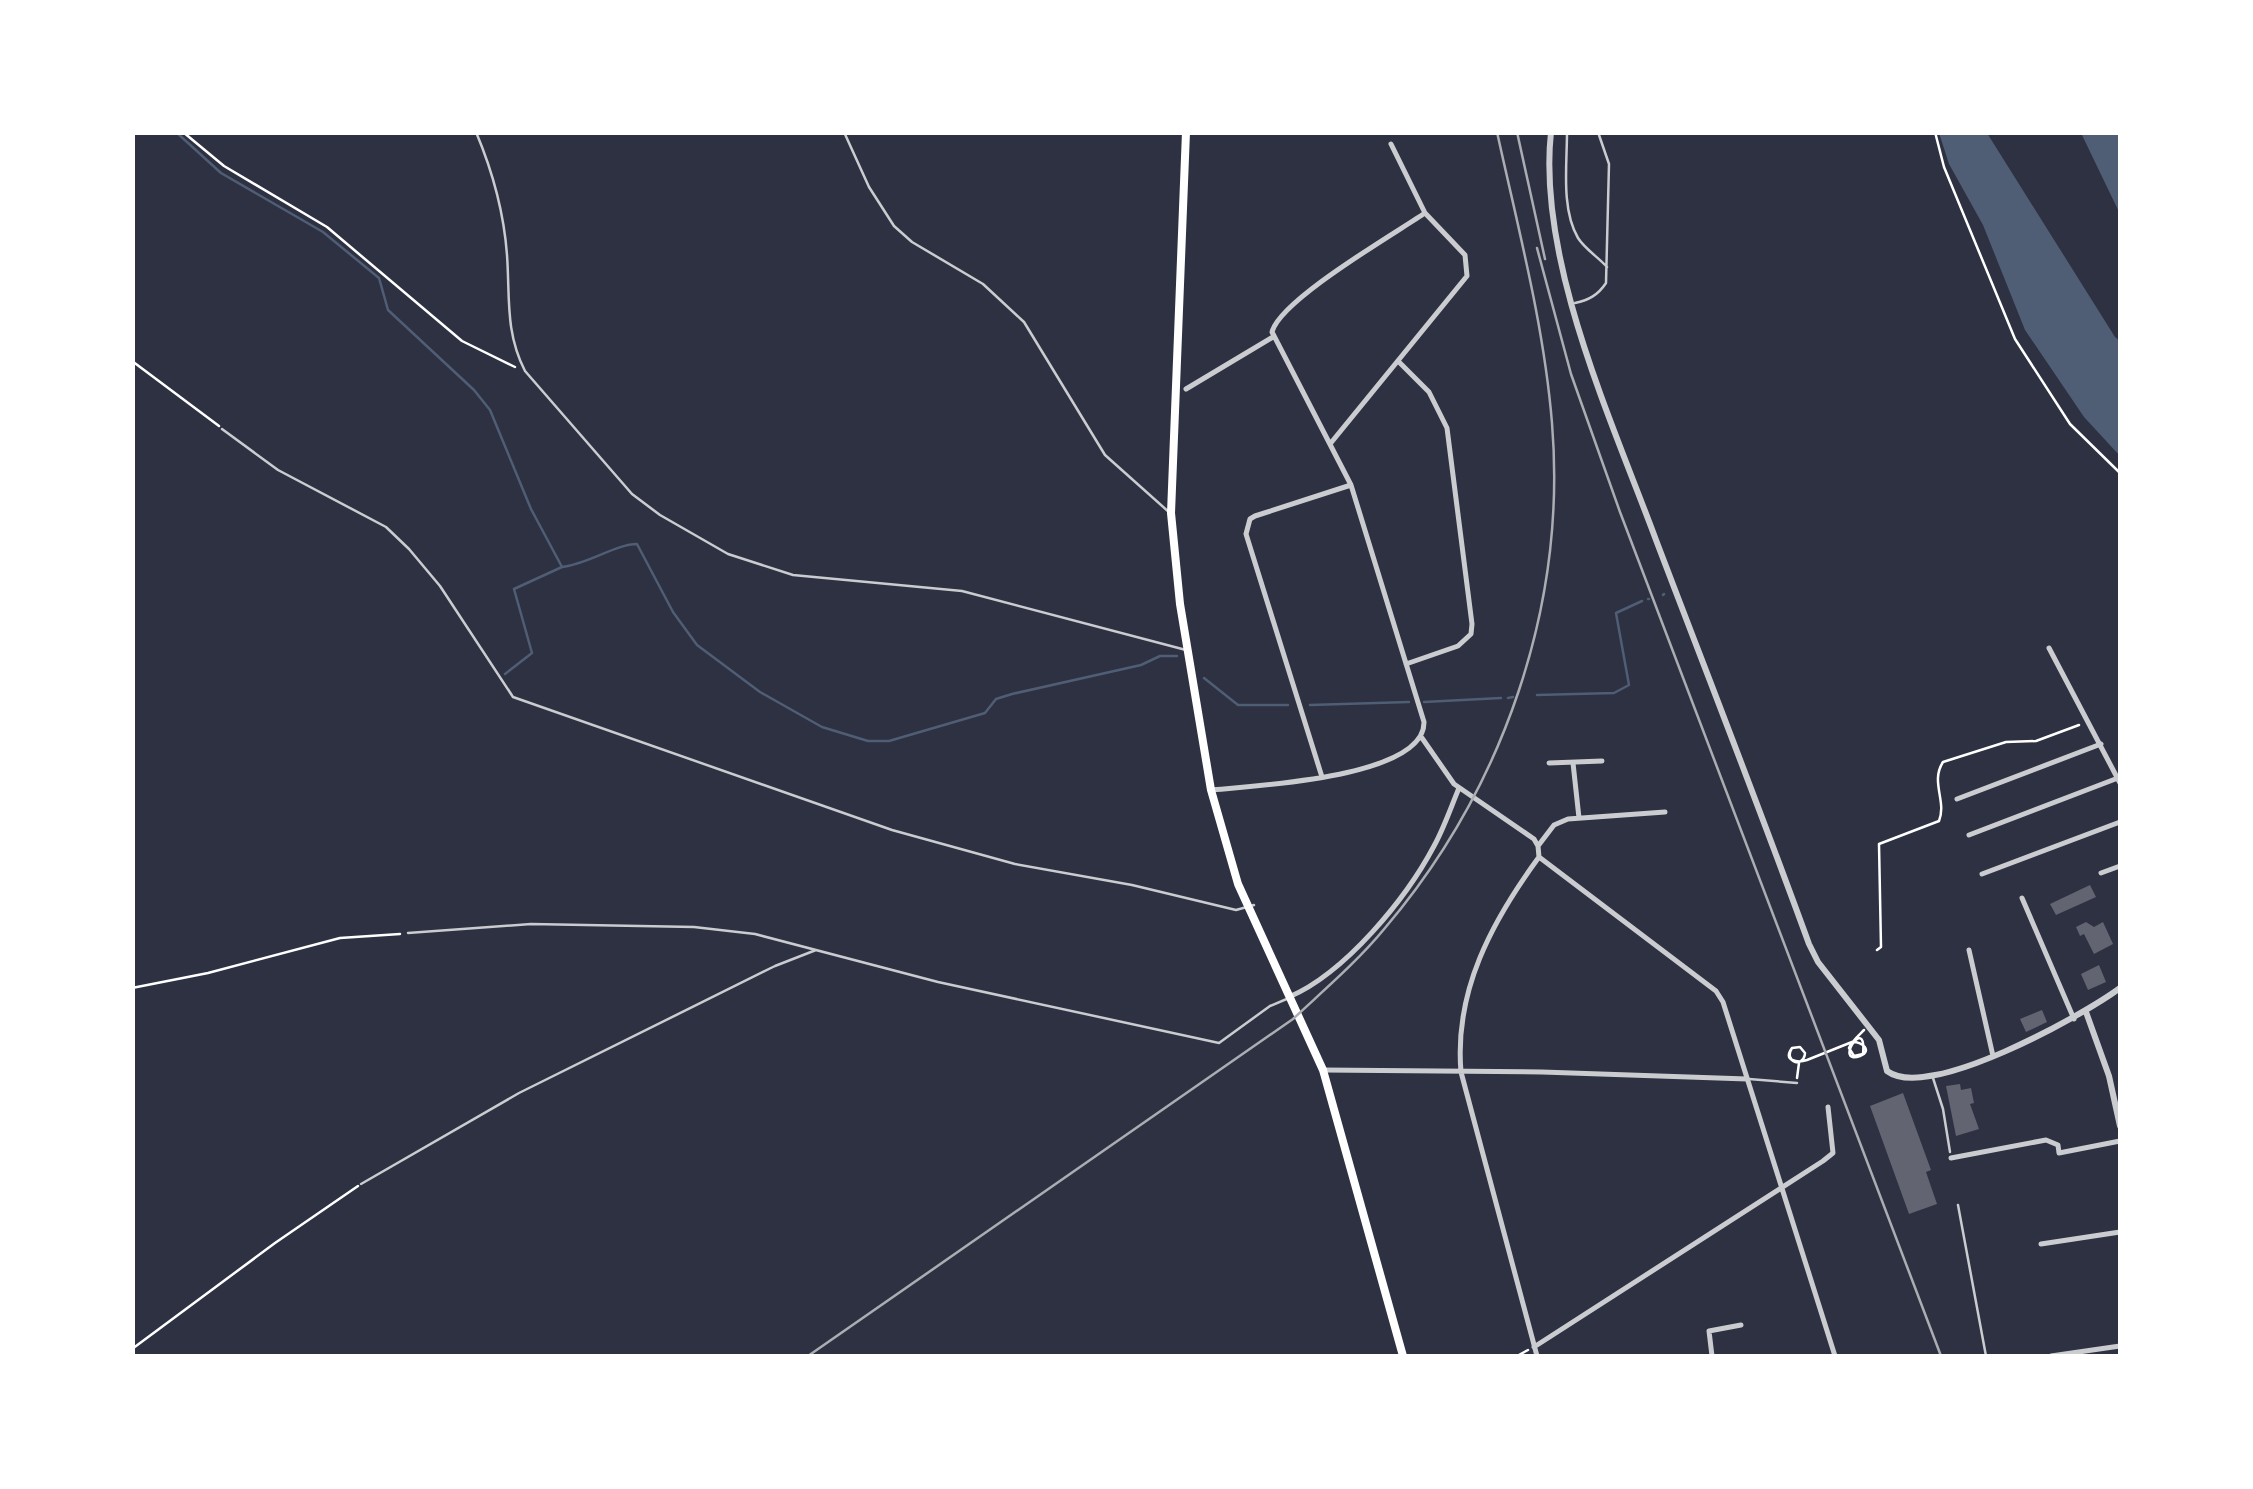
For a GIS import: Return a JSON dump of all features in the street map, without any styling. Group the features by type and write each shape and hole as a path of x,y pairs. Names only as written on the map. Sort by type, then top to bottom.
{"main road":[{"path":"1188,132 1172,514 1176,574 1212,790 1223,839 1323,1070 1403,1356"}],"street":[{"path":"1551,132 1552,216 1582,343 1809,944 1818,962 1881,1045 1884,1066 1891,1075 1910,1080 1932,1077 1994,1056 2074,1020 2120,988"},
{"path":"1330,444 1468,276 1468,262 1461,248 1448,240 1425,213 1391,144"},
{"path":"1212,790 1323,778 1384,759 1412,746 1422,736 1424,722 1351,485 1273,337 1272,327 1290,306 1425,213"},
{"path":"1186,389 1273,337"},
{"path":"1399,362 1430,392 1447,428 1472,624 1471,634 1458,646 1406,664"},
{"path":"1323,778 1246,534 1250,519 1255,516 1351,485"},
{"path":"1969,836 2119,781 2049,648"},
{"path":"1422,736 1459,788 1534,839 1538,846 1539,857 1470,977 1461,1014 1461,1072 1537,1356"},
{"path":"1956,799 2101,744"},
{"path":"1549,764 1602,761"},
{"path":"1573,763 1579,818"},
{"path":"1289,998 1311,988 1339,964 1400,896 1434,846 1459,788"},
{"path":"1538,846 1554,826 1579,818 1665,812"},
{"path":"1982,874 2120,822"},
{"path":"1539,857 1716,991 1784,1189 1835,1356"},
{"path":"2101,874 2120,866"},
{"path":"2022,898 2074,1020"},
{"path":"1969,950 1994,1056"},
{"path":"2086,1012 2120,1126"},
{"path":"1323,1070 1747,1079"},
{"path":"2108,1076 2120,1074"},
{"path":"1534,1346 1784,1189 1832,1152 1828,1108"},
{"path":"1950,1155 2046,1140 2058,1145 2059,1153 2120,1141"},
{"path":"2040,1244 2120,1232"},
{"path":"1712,1356 1710,1331 1741,1325"},
{"path":"2051,1356 2120,1346"}],"lane":[{"path":"476,132 487,160 503,230 509,324 516,353 525,371 632,494 660,515 728,554 805,577 962,591 1188,650"},
{"path":"844,132 894,226 912,242 983,284 1024,322 1105,456 1160,508 1172,514"},
{"path":"1567,132 1571,220 1582,243 1608,267"},
{"path":"1572,304 1601,292 1608,267 1610,164 1598,135"},
{"path":"222,428 278,470 386,527 410,548 440,586 513,697 892,830 1015,864 1132,885 1236,910 1251,906"},
{"path":"408,933 494,925 694,928 774,937 938,982 1219,1043 1270,1006 1289,998"},
{"path":"361,1184 519,1093 775,966 816,950"},
{"path":"1932,1077 1950,1155"},
{"path":"1747,1079 1797,1083"},
{"path":"1958,1205 1986,1356"}],"path":[{"path":"183,132 224,166 327,226 462,341 525,371"},
{"path":"1935,132 1944,167 2014,339 2070,424 2120,472"},
{"path":"132,361 222,428"},
{"path":"1877,950 1881,947 1878,844 1939,821 1943,809 1937,772 1943,762 2006,742 2036,741 2090,724"},
{"path":"132,988 208,973 340,938 408,933"},
{"path":"1797,1083 1802,1059 1802,1048 1794,1047 1789,1058 1802,1059 1852,1043 1868,1026"},
{"path":"1852,1043 1860,1053 1852,1043"},
{"path":"132,1349 361,1184"},
{"path":"1517,1356 1534,1346"}],"water":[{"path":"1939,133 1987,133 2120,341 2120,456 2084,417 2025,330 1983,225 1949,164"},
{"path":"2081,133 2120,133 2120,214"}],"building":[{"path":"2090,885 2096,897 2056,915 2050,904"},
{"path":"2086,922 2094,927 2103,922 2113,944 2094,954 2076,927"},
{"path":"2099,965 2106,982 2088,990 2081,974"},
{"path":"2042,1010 2047,1022 2026,1032 2020,1019"},
{"path":"1960,1084 1961,1090 1971,1088 1974,1103 1970,1104 1979,1129 1956,1136 1946,1086"},
{"path":"1903,1093 1931,1170 1926,1172 1937,1204 1909,1214 1870,1106"}],"waterway":[{"path":"176,132 221,173 323,232 379,278 388,310 474,390 490,410 531,509 562,567 637,544 673,612 697,645 760,692 822,727 868,741 889,741 985,713 996,699 1012,694 1141,665 1160,656 1177,656"},
{"path":"505,674 532,653 514,589 562,567"},
{"path":"1537,695 1614,693 1629,685 1616,613 1642,601"},
{"path":"1204,678 1238,705 1288,705"},
{"path":"1508,698 1513,697"},
{"path":"1424,702 1501,698"},
{"path":"1310,705 1409,702"}],"railway":[{"path":"808,1356 1293,1019 1385,928 1427,874 1463,816 1494,755 1537,627 1549,560 1554,492 1552,423 1543,350 1497,132"},
{"path":"1517,132 1545,259"},
{"path":"1537,248 1571,374 1620,512 1941,1356"}]}
